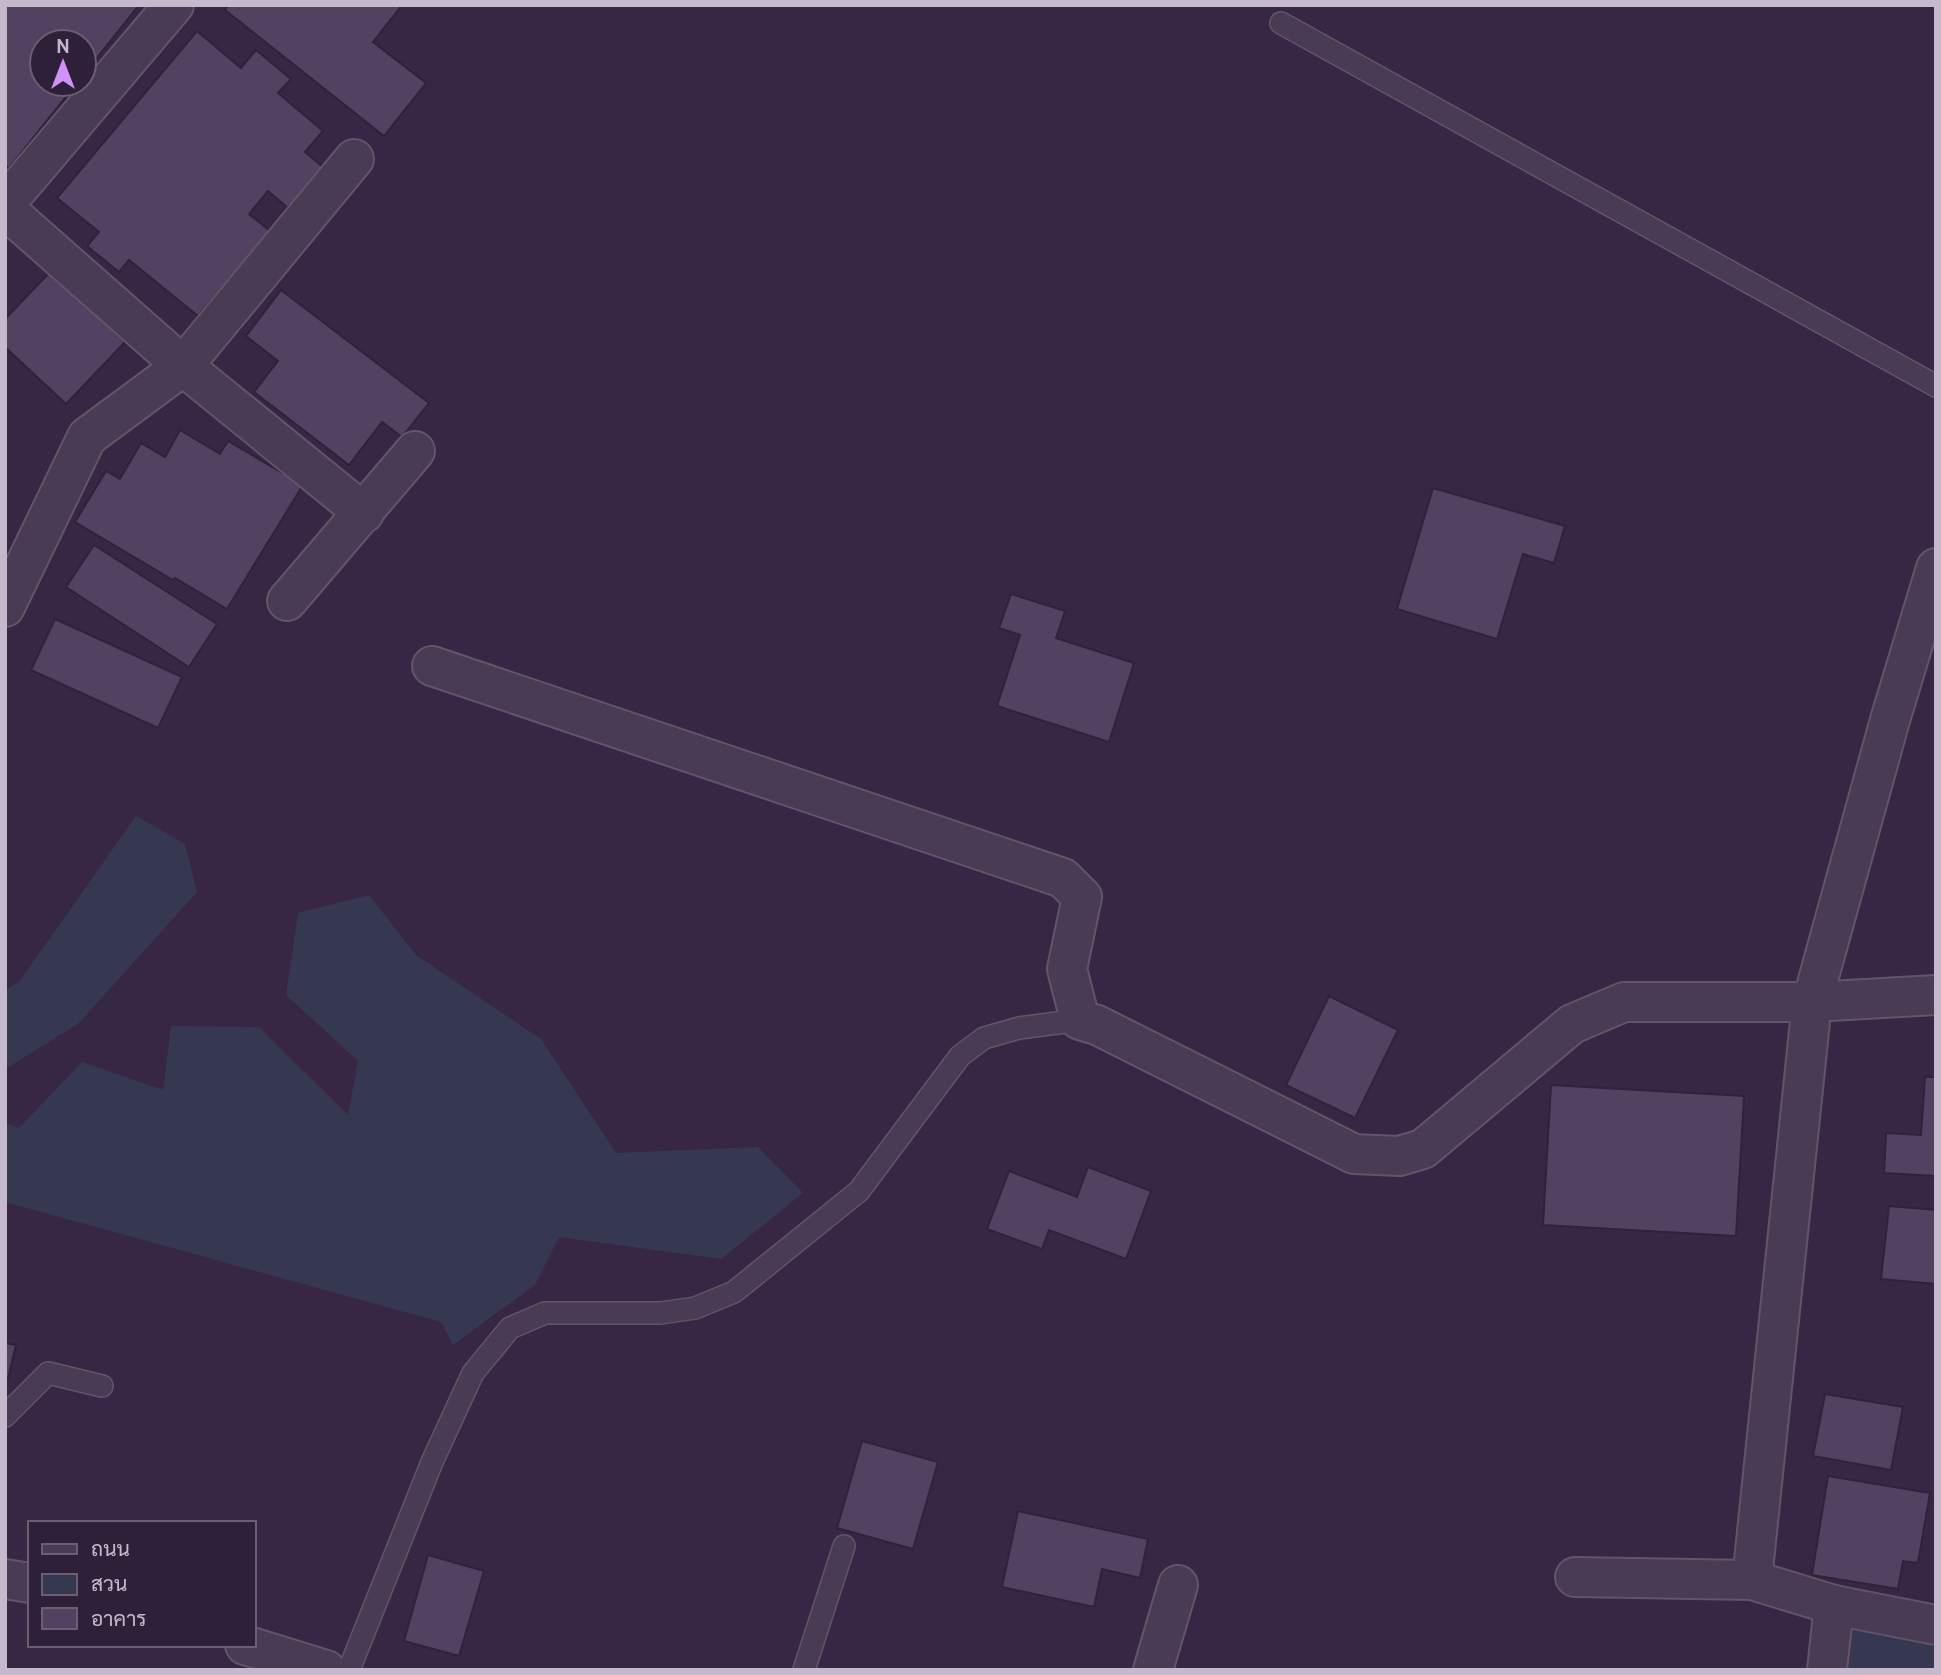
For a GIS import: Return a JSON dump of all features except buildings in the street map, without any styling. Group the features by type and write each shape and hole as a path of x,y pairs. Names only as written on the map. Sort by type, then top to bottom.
{"street":[{"path":"174,5 5,207 183,366 364,513"},
{"path":"5,607 87,437 183,366 354,159"},
{"path":"287,601 415,451"},
{"path":"1752,1580 1812,1002 1890,720 1936,568"},
{"path":"432,666 1063,878 1082,897 1067,969 1080,1020 1097,1025 1354,1154 1399,1156 1423,1149 1572,1024 1624,1002 1812,1002 1936,995"},
{"path":"1575,1577 1752,1580 1834,1605 1936,1625"},
{"path":"5,1579 28,1583"},
{"path":"1153,1670 1178,1585"},
{"path":"1826,1670 1834,1605"},
{"path":"251,1647 326,1670"}],"lane":[{"path":"1281,23 1936,386"},
{"path":"349,1670 432,1462 473,1373 510,1328 545,1313 662,1313 695,1308 734,1292 859,1191 960,1056 984,1038 1019,1028 1080,1020"},
{"path":"5,1416 48,1373 102,1386"},
{"path":"804,1670 844,1546"}],"green space":[{"path":"136,816 185,844 197,892 78,1024 5,1069 5,990 19,982"},
{"path":"369,895 416,955 541,1039 616,1153 758,1147 803,1193 721,1259 559,1237 535,1285 453,1345 441,1322 5,1202 5,1123 19,1128 82,1062 163,1090 171,1026 259,1027 348,1115 358,1061 286,995 298,913"},
{"path":"1852,1627 1936,1644 1936,1670 1848,1670"}]}
